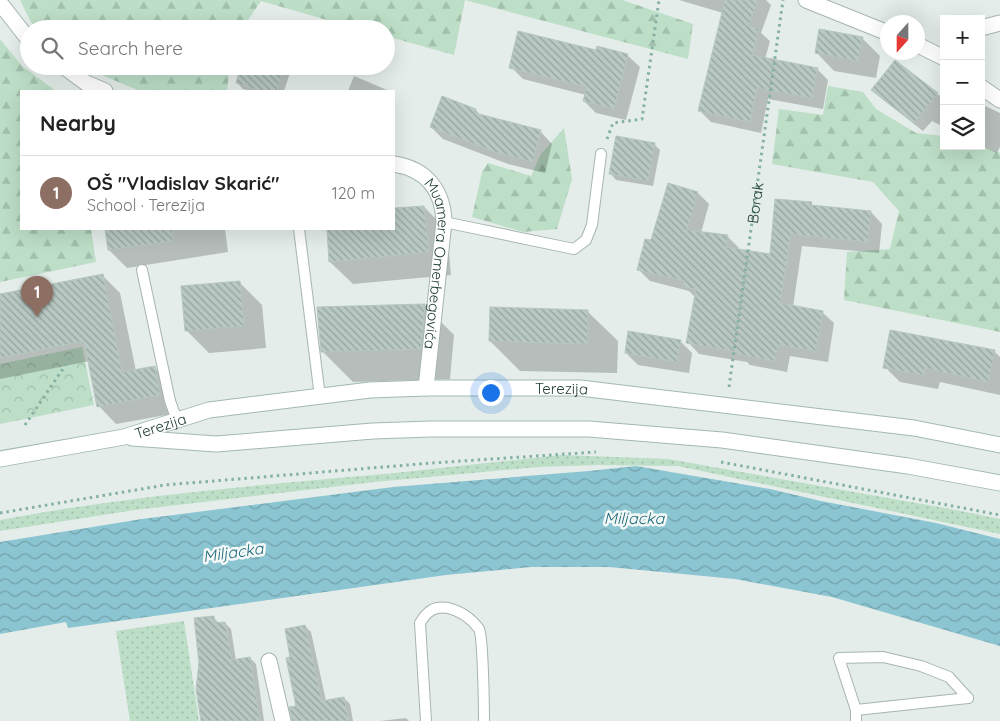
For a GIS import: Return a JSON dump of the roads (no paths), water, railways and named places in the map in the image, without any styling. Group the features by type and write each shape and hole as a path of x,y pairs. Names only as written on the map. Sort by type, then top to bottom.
{"main road":[{"path":"806,0 880,30"},
{"path":"0,3 20,29"},
{"path":"985,27 1000,24"},
{"path":"925,48 940,53"},
{"path":"76,75 86,83 103,90"},
{"path":"985,90 1000,100"},
{"name":"Muamera Omerbegovića","path":"395,164 405,166 431,181 443,206 444,222 426,388"},
{"name":"Terezija","path":"0,459 124,437 209,410 370,390 426,388 580,388 914,428 1000,444"},
{"name":"Terezija","path":"124,437 216,444 373,431 589,429 722,440 908,466 1000,483"},
{"path":"269,661 284,721"}],"lane":[{"path":"444,222 574,249 586,240 592,225 601,154"},
{"path":"298,230 320,396"},
{"path":"142,270 170,402 177,420"},
{"path":"426,721 420,623 426,614 433,609 442,607 459,611 468,617 480,631 484,721"},
{"path":"883,657 921,666 949,677 968,698 856,716 839,658 883,657"}],"water":[{"name":"Miljacka","path":"636,466 770,489 821,501 936,523 1000,539 1000,646 832,597 735,579 609,567 531,567 446,575 68,628 66,622 0,634 0,542 142,519 393,487"}],"place":[{"name":"OŠ \"Vladislav Skarić\"","path":"37,317"}]}
